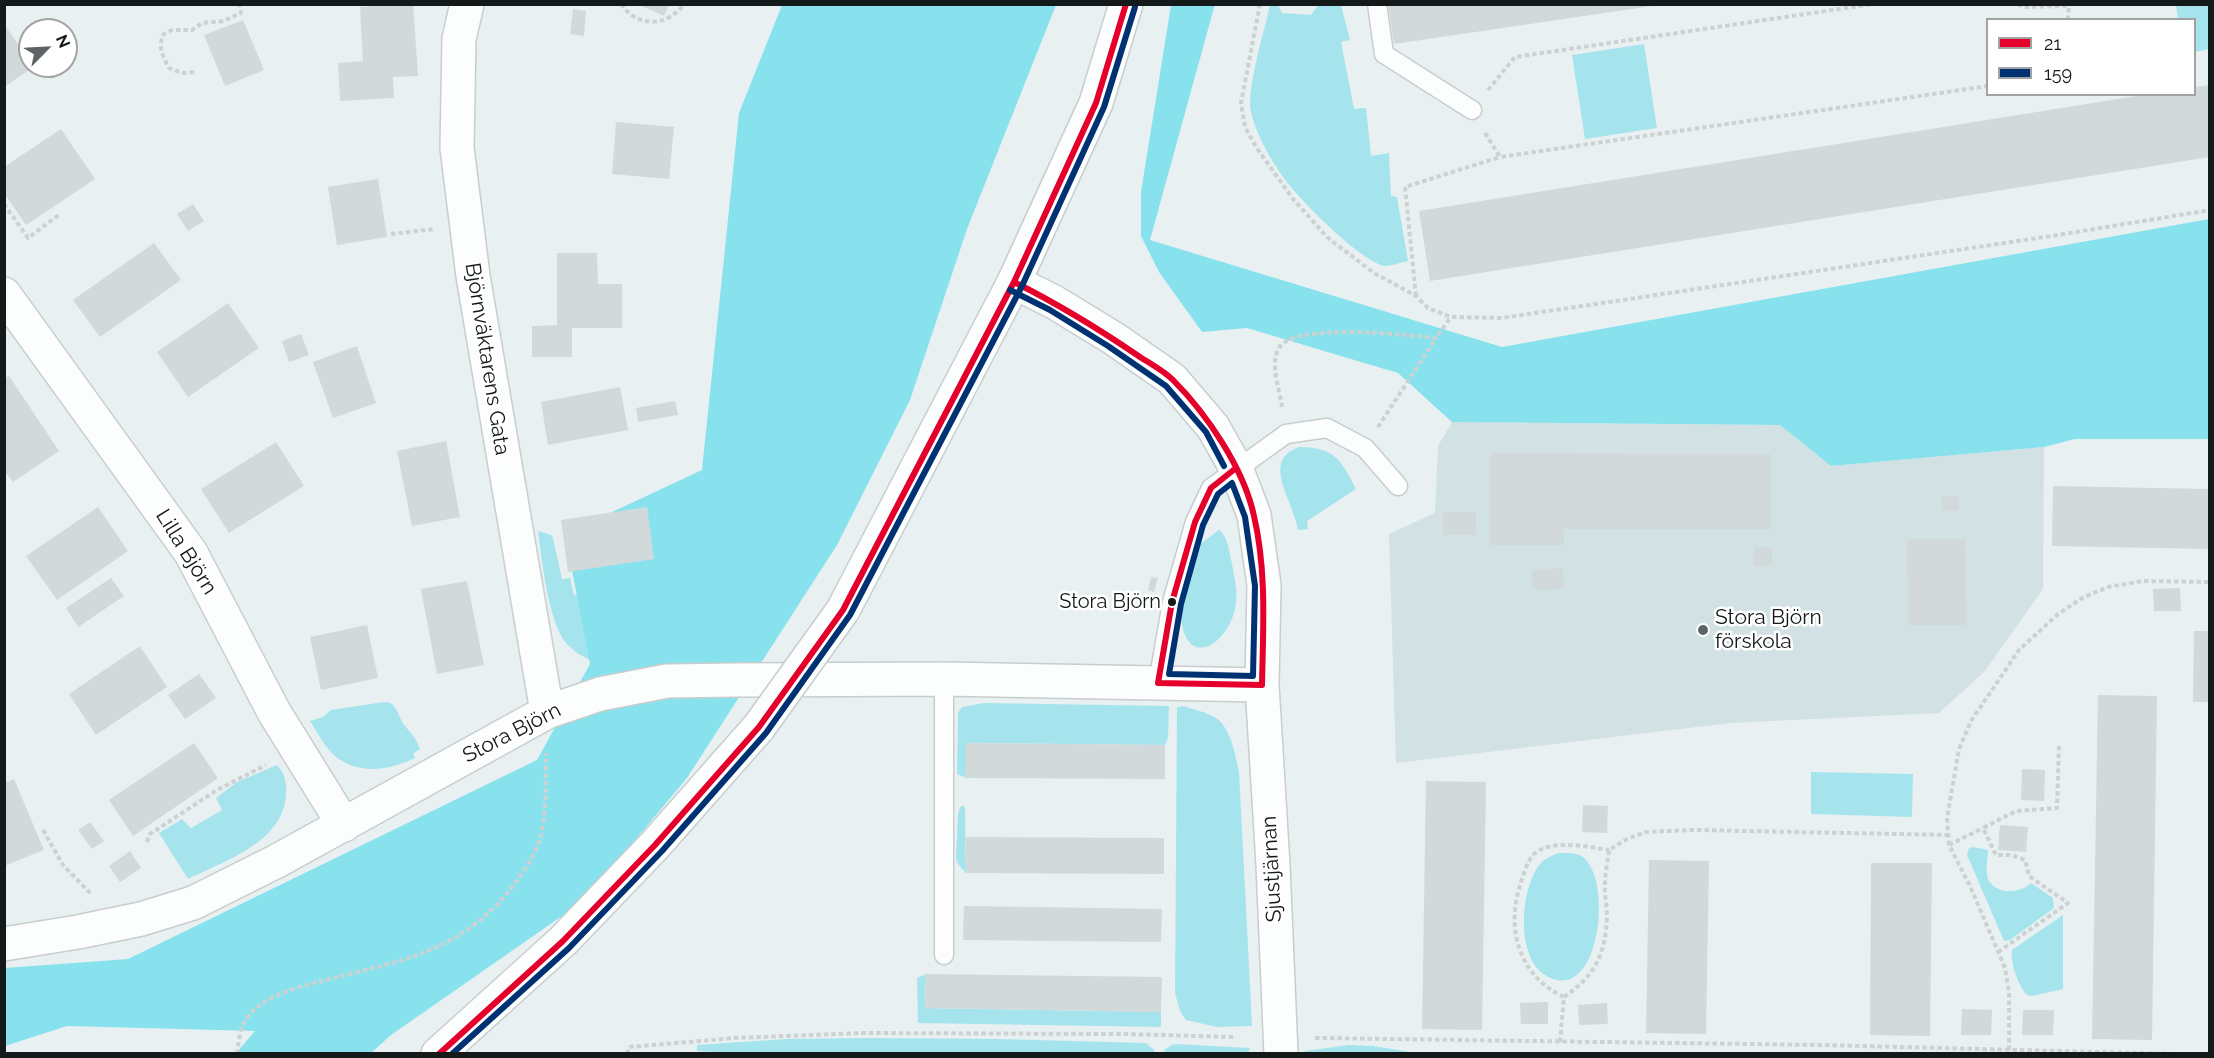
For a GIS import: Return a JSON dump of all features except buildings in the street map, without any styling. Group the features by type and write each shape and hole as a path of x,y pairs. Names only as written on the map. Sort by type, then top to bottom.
{"street":[{"name":"Björnväktarens Gata","path":"467,4 459,39 457,147 472,276 547,712"},
{"path":"438,1053 563,941 655,844 759,727 843,610 1014,282 1096,103 1126,4"},
{"path":"1014,282 1054,302 1113,338 1172,379 1213,427 1236,468 1254,515 1264,585 1262,685"},
{"name":"Lilla Björn","path":"4,294 191,553 274,712 344,825"},
{"name":"Stora Björn","path":"4,944 141,919 193,903 344,825 547,712 600,694 668,681 944,679 1262,685"},
{"name":"Sjustjärnan","path":"1262,685 1281,1053"}],"lane":[{"path":"1377,4 1384,54 1472,110"},
{"path":"1158,683 1172,602 1195,522 1210,488 1286,434 1327,428 1365,448 1398,486"},
{"path":"944,679 944,955"}],"path":[{"path":"195,72 182,74 169,68 161,48 160,40 164,33 192,30 207,22 223,21 241,13 239,4"},
{"path":"621,4 627,12 650,22 673,17 684,4"},
{"path":"1260,4 1241,103 1245,127 1251,137 1293,199 1328,238 1374,273 1416,296 1428,308 1450,317 1502,318 2210,210"},
{"path":"1500,157 1472,110 1515,57 1873,4"},
{"path":"2018,4 2023,7 2069,5"},
{"path":"1416,296 1406,187 1500,157 1986,86"},
{"path":"4,204 28,237 60,214"},
{"path":"390,234 467,225"},
{"path":"1380,424 1450,317"},
{"path":"1286,434 1275,367 1280,346 1289,339 1300,335 1361,332 1436,338"},
{"path":"2009,1050 2009,992 2005,968 1970,886 1949,845 1947,818 1959,749 1971,721 2019,650 2057,615 2082,598 2108,587 2143,581 2210,582"},
{"path":"237,1053 242,1026 250,1014 262,1004 297,988 443,946 480,922 506,895 524,871 537,846 544,813 547,712"},
{"path":"1949,845 2016,811 2057,808 2059,744"},
{"path":"147,842 150,834 217,790 268,764"},
{"path":"1983,828 1996,855 2012,855 2025,860 2029,876 2068,903 1998,952"},
{"path":"43,830 63,865 95,900"},
{"path":"1564,997 1553,992 1536,978 1522,956 1514,926 1515,902 1522,877 1533,855 1552,846 1576,845 1609,850 1627,839 1646,832 1693,830 1948,835"},
{"path":"1564,997 1580,987 1597,965 1605,943 1607,914 1605,884 1609,850"},
{"path":"1560,1042 1564,997"},
{"path":"627,1053 629,1047 735,1038 863,1033 1125,1034 1234,1037"},
{"path":"1315,1038 2178,1053"}],"shaded area":[{"path":"1215,4 1150,240 1502,347 2209,219 2209,439 2075,439 2044,447 1831,466 1780,425 1452,422 1398,373 1247,328 1202,332 1159,272 1141,236 1141,192 1171,5"},
{"path":"782,5 1056,5 967,229 910,400 837,545 687,778 585,900 391,1035 371,1053 236,1053 255,1031 67,1026 5,1046 5,968 128,959 537,760 590,664 565,534 702,470 739,113"},
{"path":"1270,5 1278,5 1282,13 1311,15 1318,5 1341,5 1350,40 1341,42 1354,109 1366,108 1371,156 1389,153 1391,196 1397,197 1408,261 1386,266 1363,255 1318,216 1293,190 1265,148 1253,121 1250,102 1253,75"},
{"path":"2176,5 2209,5 2209,49 2196,52 2196,18 2178,18"},
{"path":"1644,44 1657,128 1585,139 1572,55"},
{"name":"Stora Björn förskola","path":"1452,422 1780,425 1831,466 2044,447 2043,589 1985,671 1939,713 1730,723 1396,763 1389,534 1435,513 1438,446"},
{"path":"1299,447 1321,449 1335,457 1346,470 1356,489 1307,521 1308,529 1298,530 1280,472 1287,453"},
{"path":"1219,530 1224,535 1228,547 1236,584 1235,609 1230,623 1215,642 1206,647 1197,647 1189,642 1184,632 1181,615 1199,545"},
{"path":"538,531 551,535 553,538 562,579 570,578 574,595 732,580 597,663 573,650 560,633 550,606"},
{"path":"384,702 395,707 420,749 413,754 415,758 404,763 369,769 347,764 328,749 310,721 323,717 331,710"},
{"path":"984,703 1169,706 1168,738 1165,745 967,743 966,778 957,774 958,713 962,707"},
{"path":"1184,706 1209,714 1221,722 1232,742 1239,771 1252,1026 1217,1027 1186,1020 1180,1011 1175,993 1177,707"},
{"path":"277,765 284,775 286,795 282,812 274,826 249,848 188,879 159,833 182,819 191,828 222,810 216,798 237,782"},
{"path":"1811,772 1913,774 1912,817 1811,814"},
{"path":"964,806 966,873 956,858 958,814 960,807"},
{"path":"1969,848 1988,850 1987,875 1994,886 2013,891 2020,890 2031,883 2053,898 2054,908 2010,940 2004,941 1967,855"},
{"path":"1558,853 1575,854 1584,858 1593,872 1598,892 1599,916 1596,939 1589,960 1578,974 1563,981 1545,975 1535,966 1525,937 1524,920 1525,903 1535,872 1544,861"},
{"path":"2063,915 2063,989 2032,996 2027,995 2015,974 2012,950"},
{"path":"926,974 925,1008 1161,1012 1161,1027 918,1023 917,978"},
{"path":"867,1038 1146,1043 1155,1053 744,1054 697,1051 697,1045 786,1039"},
{"path":"1172,1045 1250,1048 1248,1053 1164,1053 1165,1049"},
{"path":"1348,1045 1374,1046 1410,1052 1641,1053 1305,1053 1305,1051"}],"transit line":[{"name":"21","path":"439,1054 563,941 655,845 759,727 843,610 1014,282 1096,103 1126,4"},
{"name":"159","path":"452,1054 569,948 662,851 766,733 850,615 1022,286 1104,107 1135,7"},
{"name":"21","path":"1014,282 1078,317 1169,377 1199,409 1211,426 1233,461 1249,498 1258,537 1263,579 1262,685 1158,683"},
{"name":"159","path":"1010,290 1050,310 1166,386 1206,432 1224,466"},
{"name":"21","path":"1158,683 1172,602 1195,522 1211,488 1236,468"},
{"name":"159","path":"1232,483 1245,517 1255,586 1253,676 1169,674 1181,604 1203,525 1218,494 1232,483"}],"place":[{"name":"Stora Björn","path":"1172,602"},
{"name":"Stora Björn förskola","path":"1703,630"}]}
